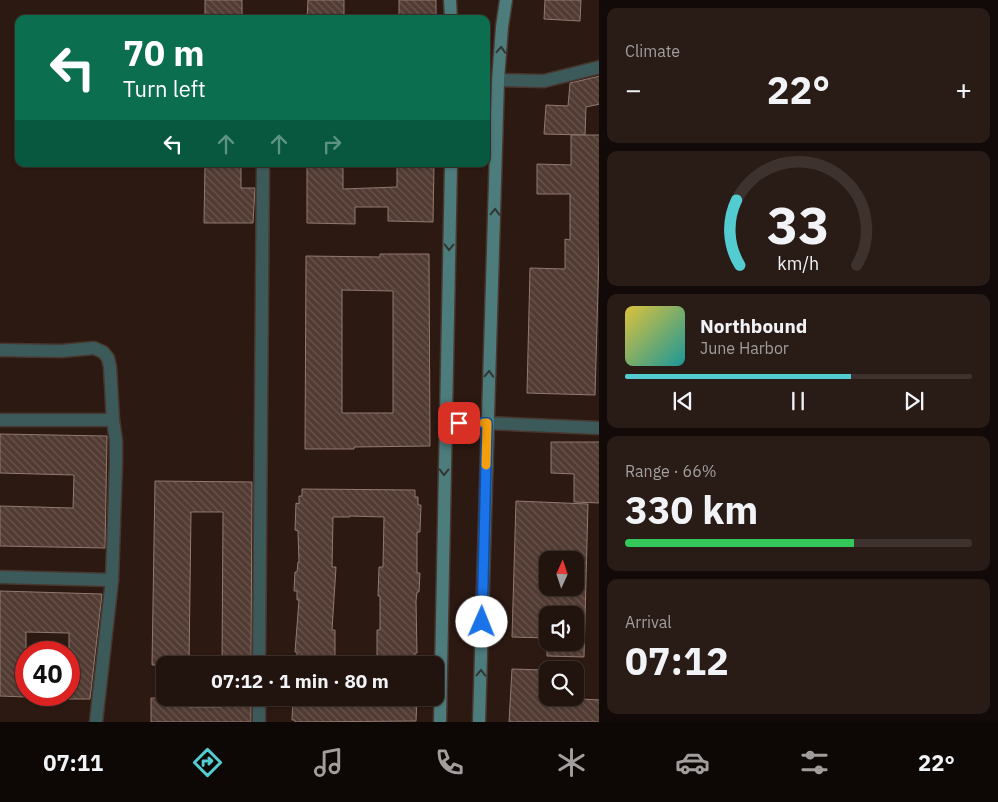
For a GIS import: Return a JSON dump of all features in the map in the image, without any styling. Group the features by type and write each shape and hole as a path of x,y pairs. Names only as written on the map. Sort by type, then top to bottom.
{"street":[{"path":"450,0 451,15"},
{"path":"479,722 498,80 506,0"},
{"path":"498,80 544,81 599,67"},
{"path":"259,656 263,167"},
{"path":"440,722 451,167"},
{"path":"0,350 61,351 90,348 103,352 108,358 116,452 112,580 96,722"},
{"path":"0,420 113,420"},
{"path":"445,423 599,428"},
{"path":"0,577 112,580"},
{"path":"259,706 259,722"}],"building":[{"path":"205,0 242,0 242,15 205,15"},
{"path":"308,0 344,0 344,15 307,15"},
{"path":"399,0 436,0 436,15 399,15"},
{"path":"545,0 581,0 580,21 544,19"},
{"path":"599,76 599,104 586,107 585,135 544,134 546,105 568,106 570,83"},
{"path":"571,135 599,135 599,253 595,395 527,393 530,268 565,269 565,239 570,240 570,194 537,194 537,164 571,165"},
{"path":"205,167 241,167 241,188 255,188 253,223 204,223"},
{"path":"307,167 343,167 343,189 397,187 397,167 434,167 433,222 388,221 388,207 355,207 355,224 307,223"},
{"path":"380,254 429,254 430,446 305,449 306,256 380,257","holes":["342,290 393,291 393,413 342,413"]},
{"path":"0,434 107,436 105,548 0,546 0,506 73,508 74,475 0,473"},
{"path":"551,442 599,442 599,503 574,502 574,474 551,473"},
{"path":"155,481 252,482 251,656 222,656 223,512 191,512 189,656 156,656 156,665 152,665"},
{"path":"302,489 415,490 415,497 418,497 418,505 421,505 420,532 417,532 417,573 420,573 419,592 417,592 416,601 417,653 415,653 415,656 377,656 377,630 380,630 379,567 383,567 384,517 350,516 333,517 332,567 336,567 332,630 335,630 335,656 297,656 297,652 295,652 299,600 297,600 297,591 294,591 295,572 297,572 299,562 298,531 295,530 296,503 299,504 299,496 302,496"},
{"path":"516,501 588,504 584,657 547,656 547,651 584,651 584,606 539,606 539,638 512,637"},
{"path":"0,591 102,594 90,699 80,699 80,641 69,641 69,633 26,632 26,641 15,641 15,697 0,696"},
{"path":"512,669 539,670 539,706 584,706 584,699 599,700 599,722 509,722"},
{"path":"151,698 156,698 156,706 251,706 251,722 151,722"},
{"path":"293,706 417,706 416,721 295,722 295,720 292,720"}],"slow traffic":[{"path":"484,423 487,423 486,465"}],"route":[{"path":"459,423 487,423 482,622"}]}
